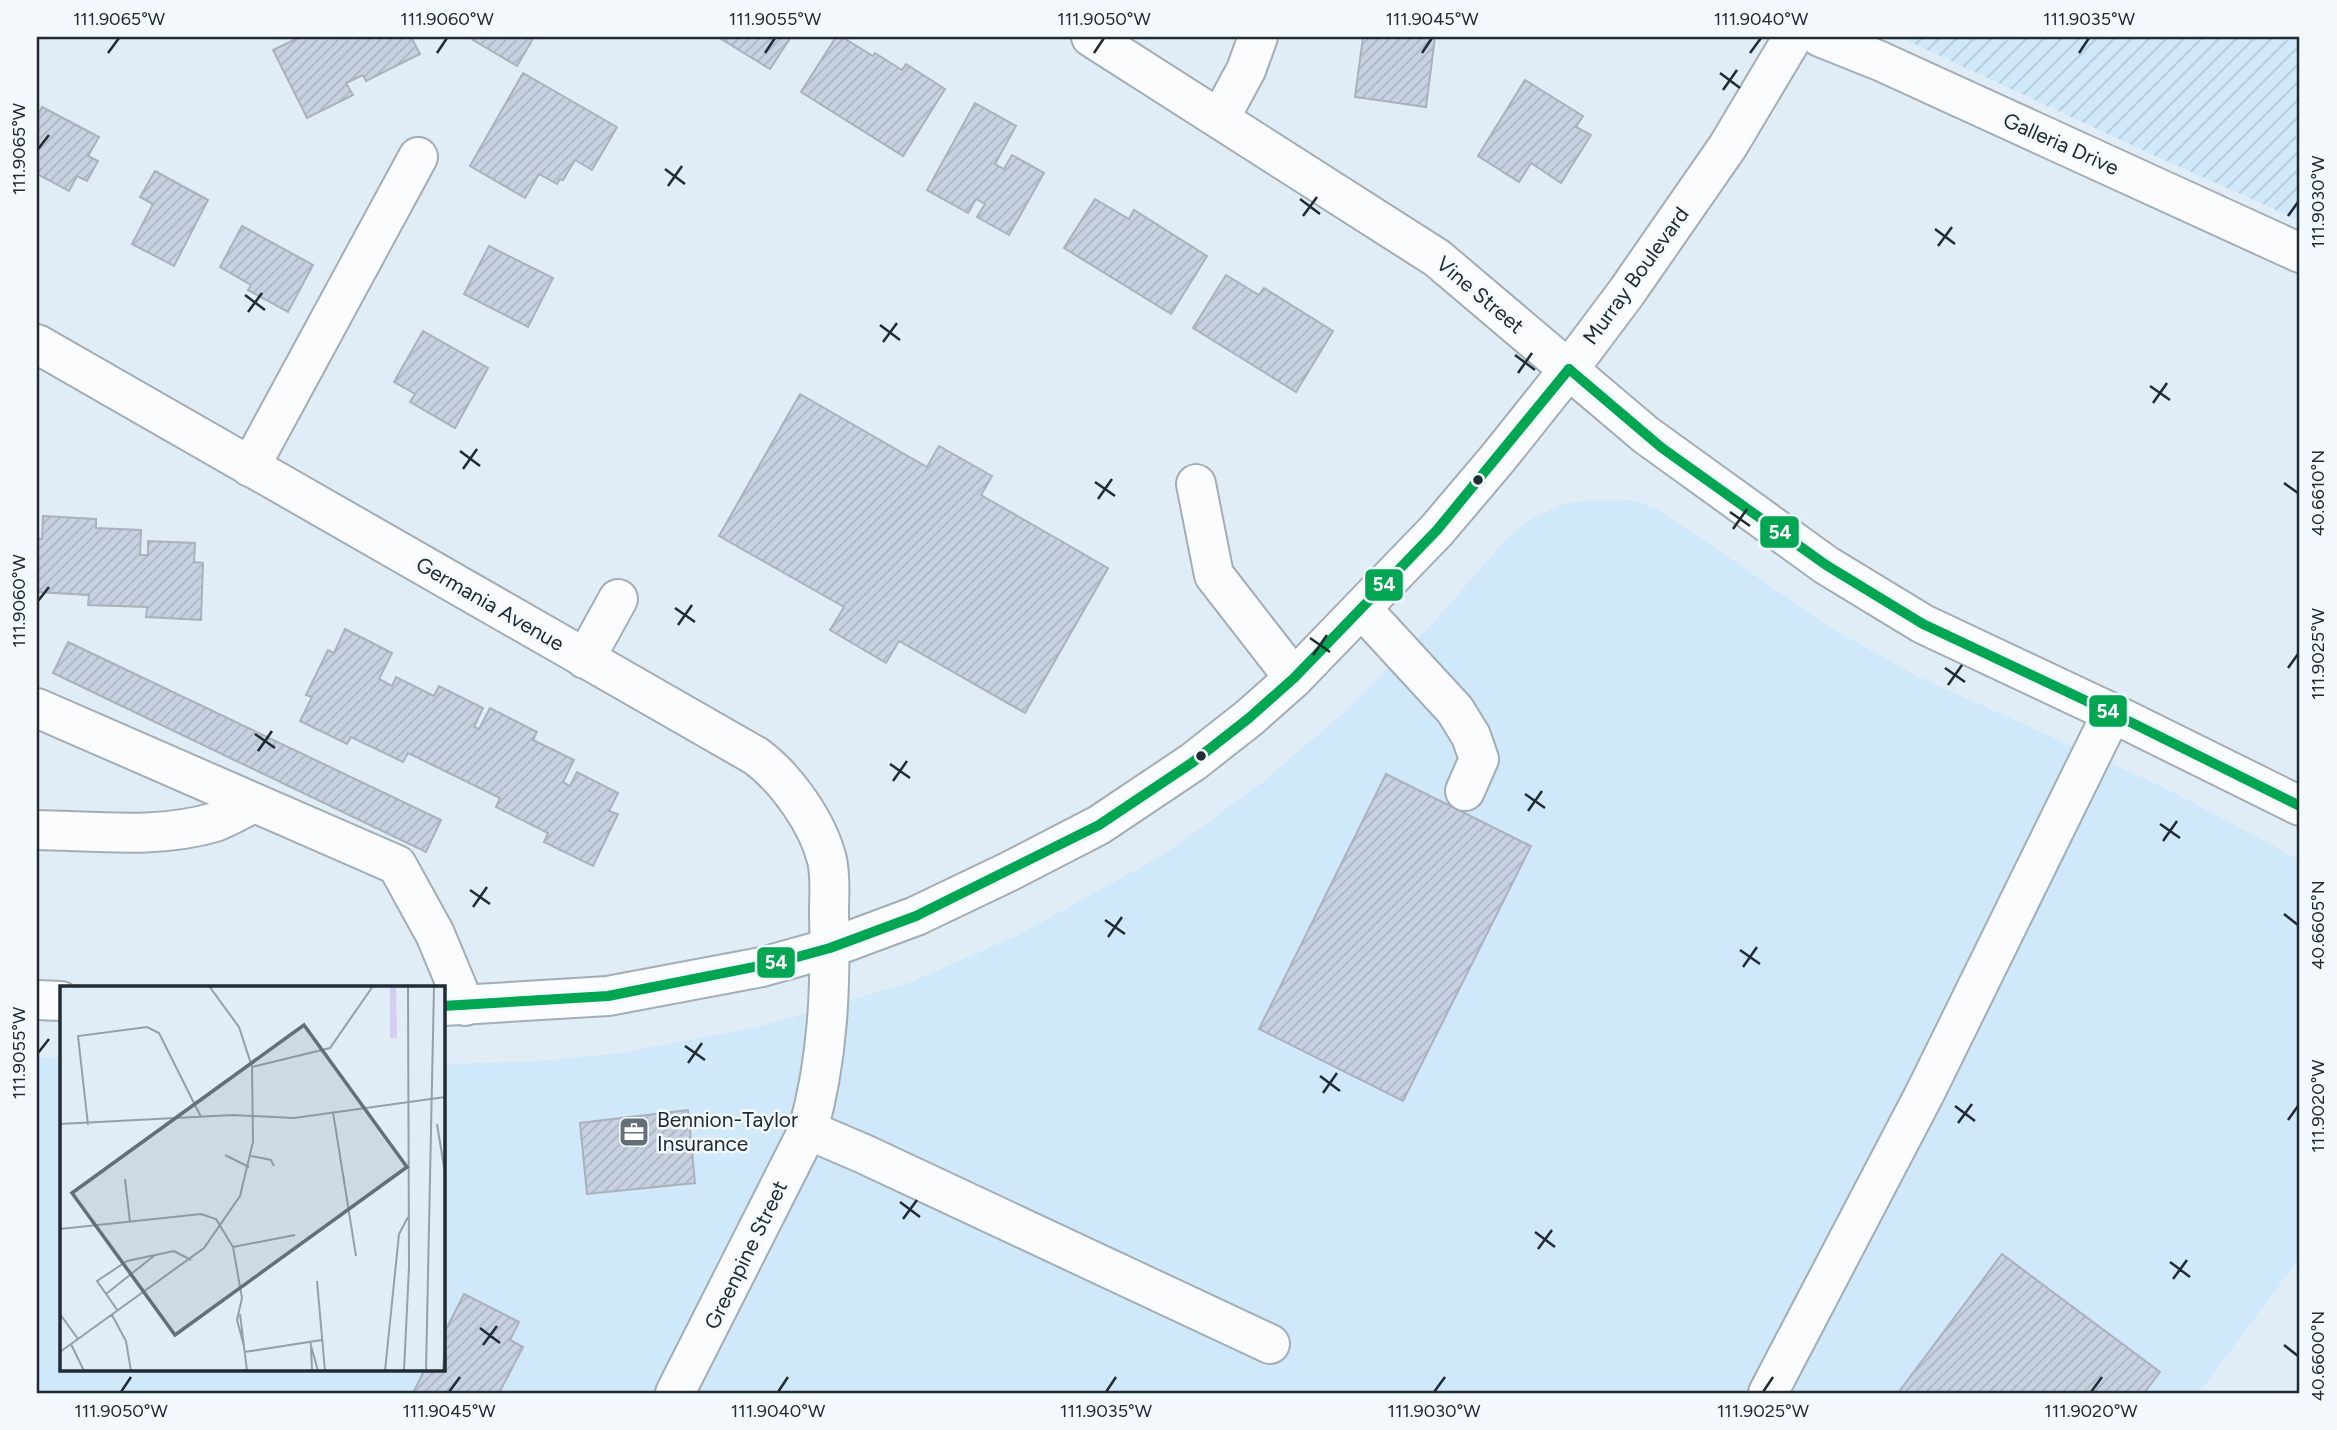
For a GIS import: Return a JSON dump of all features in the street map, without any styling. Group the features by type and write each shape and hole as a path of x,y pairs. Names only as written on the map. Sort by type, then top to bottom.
{"street":[{"name":"Vine Street","path":"1090,37 1437,258 1662,448 1826,565 1923,624 2300,806"},
{"path":"1220,118 1246,70 1258,37"},
{"name":"Murray Boulevard","path":"454,1006 608,996 762,967 830,948 916,916 1009,872 1099,825 1193,762 1294,678 1437,530 1569,369 1626,293 1728,146 1793,37"},
{"name":"Galleria Drive","path":"1820,37 1880,61 2300,253"},
{"path":"250,467 418,157"},
{"name":"Germania Avenue","path":"37,344 770,766 785,783 813,828 827,860 830,948"},
{"path":"1196,484 1214,575 1294,678"},
{"path":"585,659 618,599"},
{"path":"1362,609 1455,710 1471,736 1479,759 1465,791"},
{"path":"37,708 397,865 435,934 454,1006"},
{"path":"1768,1393 1925,1093 2112,713"},
{"path":"37,830 137,832 185,829 217,821 254,803"},
{"name":"Greenpine Street","path":"675,1393 808,1130 825,1052 830,948"},
{"path":"37,1000 60,1001"},
{"path":"808,1130 876,1159 1270,1344"}],"shaded area":[{"path":"1899,37 2300,37 2300,221 2147,152"},
{"path":"1595,499 1630,500 1658,509 1833,629 1917,676 2165,788 2300,860 2300,1257 2199,1393 37,1393 37,1057 60,1058 60,1370 444,1370 444,1064 522,1062 615,1054 758,1027 909,983 1018,935 1166,853 1259,785 1349,708 1433,623 1510,535 1533,518 1561,505"}],"building":[{"path":"300,37 411,37 420,54 366,81 363,75 346,83 353,95 307,118 273,50"},
{"path":"475,37 534,37 517,66 473,40"},
{"path":"718,37 791,37 770,69"},
{"path":"836,37 842,37 873,56 875,53 902,70 906,64 945,89 903,156 801,92"},
{"path":"1363,37 1435,37 1426,107 1355,97"},
{"path":"523,73 617,127 592,170 575,160 563,180 560,179 557,184 539,174 525,198 470,166"},
{"path":"1525,80 1583,116 1576,127 1591,135 1561,183 1531,163 1519,182 1478,156"},
{"path":"975,103 1016,126 995,164 1004,169 1012,155 1044,173 1009,235 977,217 985,204 976,199 968,213 927,190"},
{"path":"42,107 99,137 88,156 98,161 87,181 77,176 69,191 37,174 37,117"},
{"path":"155,171 208,200 174,266 132,244 153,204 140,197"},
{"path":"1095,199 1129,219 1134,210 1207,256 1171,314 1064,248"},
{"path":"242,226 313,265 288,312 248,290 251,285 220,267"},
{"path":"489,246 553,278 528,327 464,294"},
{"path":"1226,275 1259,295 1264,288 1333,331 1296,392 1193,328"},
{"path":"423,331 488,368 455,428 410,402 415,394 394,382"},
{"path":"800,394 927,467 939,446 992,476 981,495 1108,568 1025,713 899,641 886,663 830,630 844,607 719,536"},
{"path":"43,516 96,519 96,528 141,530 140,555 148,555 148,541 195,543 194,562 203,563 201,620 146,617 147,607 88,605 89,595 37,592 37,539 42,539"},
{"path":"345,629 392,653 379,679 392,686 396,677 434,696 439,686 483,708 474,727 479,729 490,708 537,732 533,740 574,760 563,782 570,786 577,772 618,793 609,811 618,814 593,866 544,842 548,833 496,807 500,798 408,753 403,762 351,737 347,744 300,721 312,697 306,695 328,650 334,653"},
{"path":"68,642 441,820 426,852 53,673"},
{"path":"1386,774 1531,846 1403,1101 1259,1029"},
{"path":"688,1110 695,1183 587,1194 580,1123"},
{"path":"2002,1254 2160,1372 2144,1393 1898,1393"},
{"path":"464,1294 519,1322 510,1340 523,1347 499,1393 413,1393 424,1370 444,1370 444,1333"}],"transit line":[{"name":"54","path":"1569,369 1662,448 1826,565 1923,624 2300,806"},
{"name":"54","path":"444,1006 608,996 779,962 830,948 916,916 1099,825 1193,762 1294,678 1437,530 1569,369"}],"place":[{"name":"Bennion-Taylor Insurance","path":"634,1132"}]}
